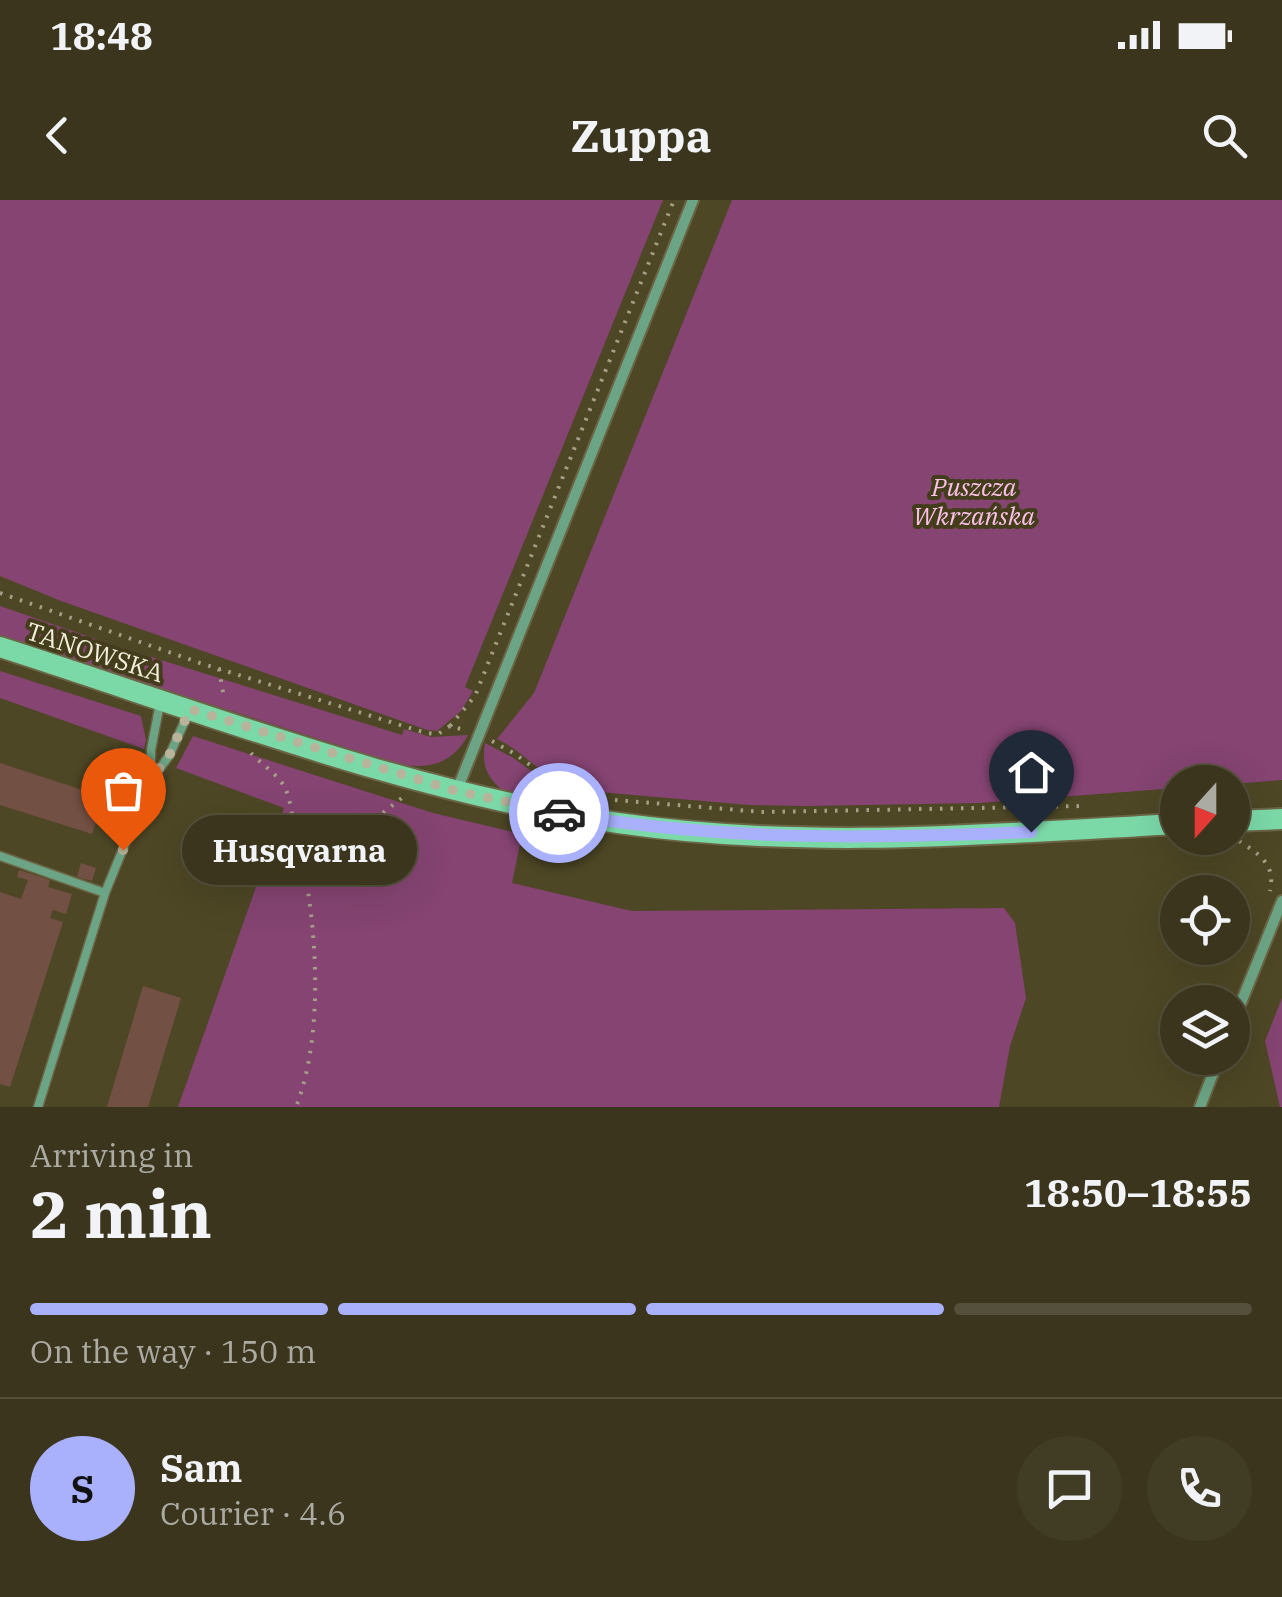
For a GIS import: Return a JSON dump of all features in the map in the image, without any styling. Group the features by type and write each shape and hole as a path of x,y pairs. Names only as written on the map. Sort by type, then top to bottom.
{"main road":[{"name":"TANOWSKA","path":"0,647 422,782 620,823 748,836 904,838 1160,825"},
{"path":"1250,820 1282,819"}],"street":[{"path":"456,791 694,200"},
{"path":"1248,985 1280,905"},
{"path":"1200,1107 1213,1075"}],"lane":[{"path":"150,780 151,750 162,699"},
{"path":"38,1107 104,893 150,780 169,756 190,709"},
{"path":"0,856 104,893"}],"path":[{"path":"0,594 432,734 450,726 475,696 674,200"},
{"path":"219,668 229,732 284,786 304,860 316,962 306,1080 296,1107"},
{"path":"450,726 505,747 556,786 572,793"},
{"path":"307,886 361,830 422,782"},
{"path":"614,800 763,812 1100,806"},
{"path":"1250,849 1265,858 1272,880 1267,903 1280,905"}],"green space":[{"path":"0,200 663,200 465,687 473,691 461,711 437,731 427,730 0,576"},
{"name":"Puszcza Wkrzańska","path":"732,200 1282,200 1282,780 1250,783 1250,765 1160,765 1160,789 980,803 806,806 576,790 497,739 534,693"},
{"path":"0,606 402,735 404,729 431,737 468,735 454,753 437,763 394,763 0,637"},
{"path":"0,671 141,716 144,749 0,698"},
{"path":"193,736 433,813 522,834 512,883 632,911 1004,908 1015,923 1026,998 1010,1046 999,1107 178,1107 284,808 176,768"},
{"path":"485,743 512,757 566,796 564,804 505,792 487,770"},
{"path":"1282,998 1282,1107 1280,1107 1265,1041"}],"building":[{"path":"0,763 104,797 92,834 0,805"},
{"path":"81,863 96,868 92,881 77,877"},
{"path":"19,870 50,880 48,887 72,894 66,914 53,910 50,918 63,922 10,1087 0,1084 0,892 21,899 28,880 17,877"},
{"path":"143,986 181,998 148,1107 107,1107"}],"way so far":[{"path":"123,850 150,780 169,756 190,709 456,791 559,813"}],"place":[{"name":"Husqvarna","path":"123,850"}],"route":[{"path":"559,813 700,833 771,837 895,838 1031,832"}]}
